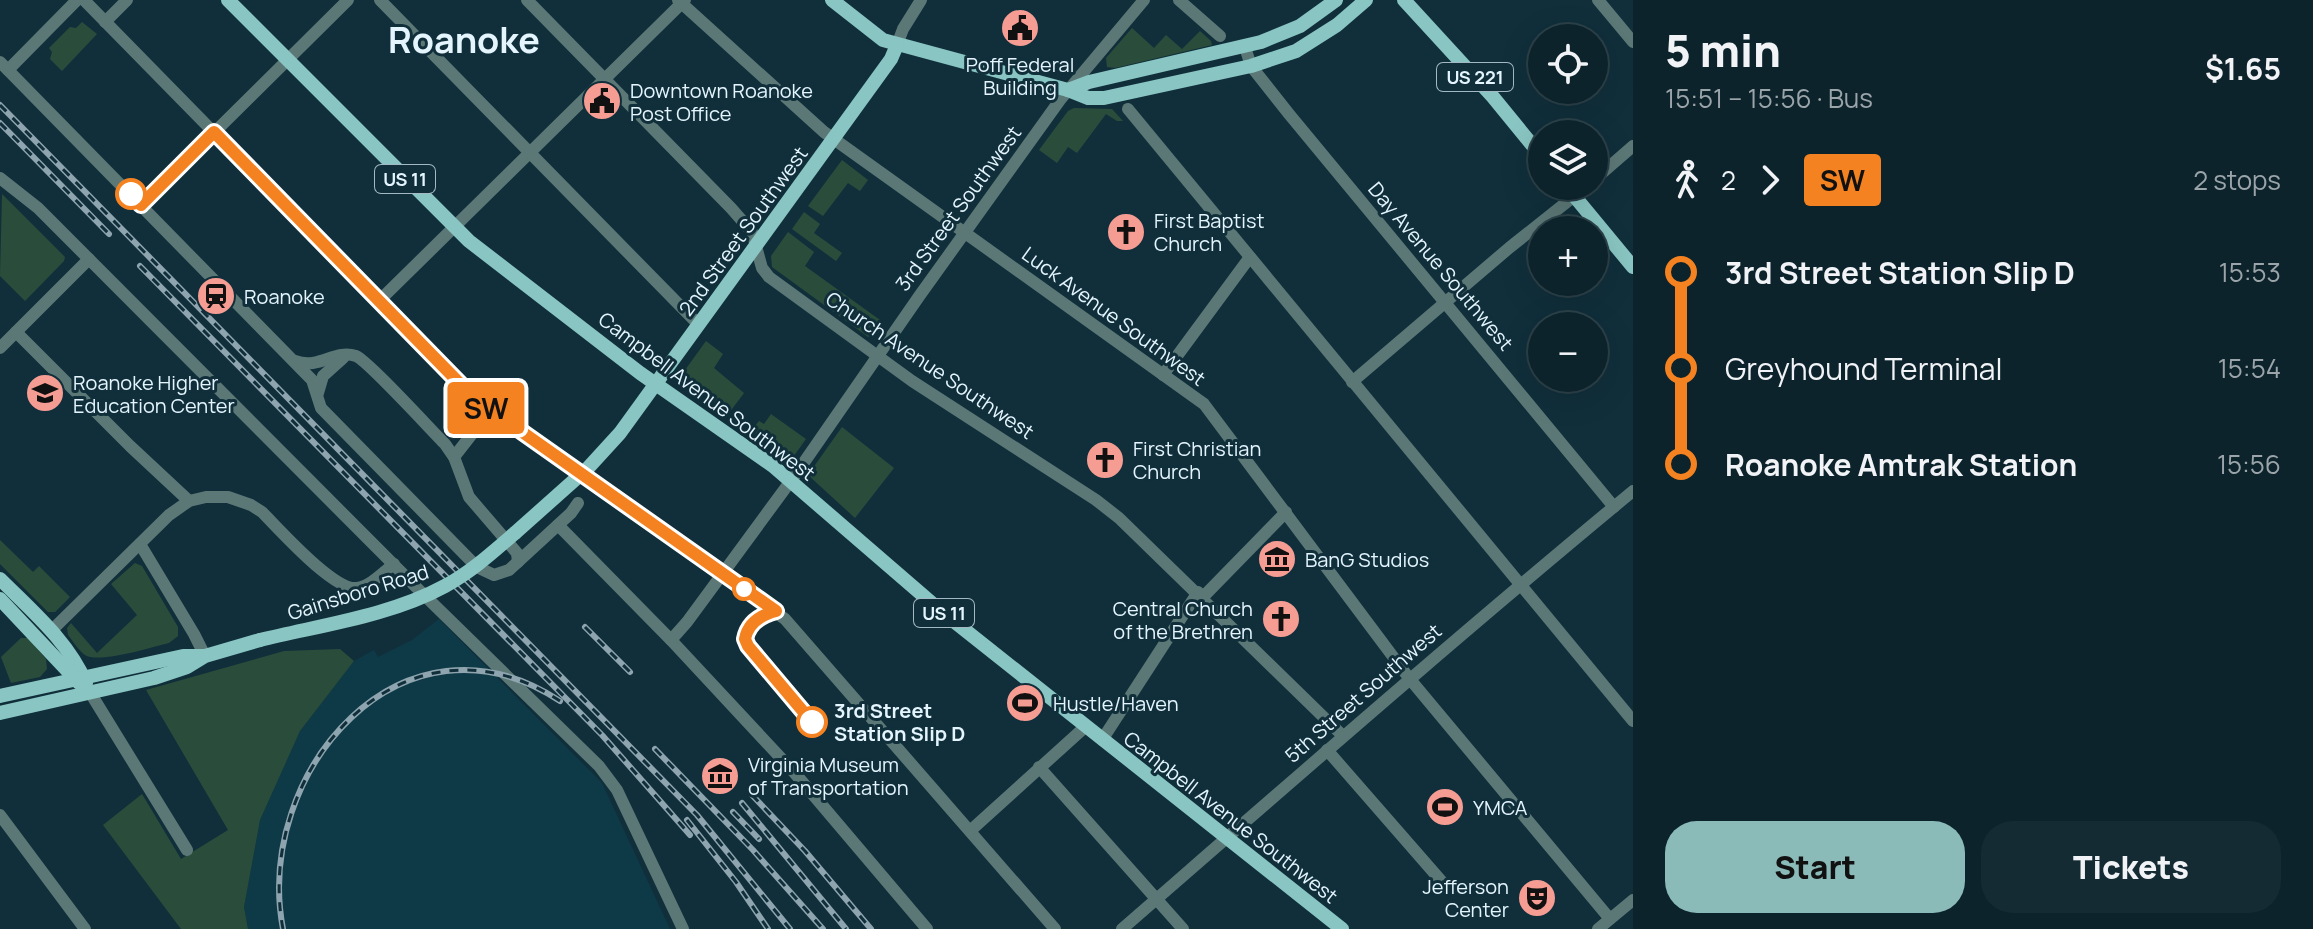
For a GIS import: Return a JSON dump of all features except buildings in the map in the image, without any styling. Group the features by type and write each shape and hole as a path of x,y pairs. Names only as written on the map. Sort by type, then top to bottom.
{"main road":[{"name":"US 11","path":"228,0 287,60"},
{"path":"832,0 869,31 897,45 1088,98 1120,96 1251,66 1310,44 1366,0"},
{"path":"1068,90 1089,82 1245,47 1300,26 1336,0"},
{"name":"US 221","path":"1404,0 1528,140"},
{"name":"2nd Street Southwest","path":"581,475 609,446 657,383 891,59 897,45"},
{"name":"Campbell Avenue Southwest","path":"287,60 454,228 790,481 911,586 1342,929"},
{"path":"1577,200 1633,267"},
{"name":"Gainsboro Road","path":"0,713 171,673 205,656 429,594 468,572 581,475"},
{"path":"0,579 71,654 79,678"},
{"path":"0,599 79,678 91,694"},
{"name":"Gainsboro Road","path":"0,696 183,656 205,656"}],"street":[{"path":"77,0 4,66 312,380 321,408 471,561 485,573 494,575 509,570 578,503"},
{"path":"84,0 490,411 785,619 1055,929"},
{"path":"105,22 127,0"},
{"path":"141,205 348,0"},
{"path":"380,0 699,325"},
{"name":"Church Avenue Southwest","path":"527,0 752,232 762,268 769,277 877,357 1119,518 1343,736"},
{"name":"2nd Street Southwest","path":"897,45 921,0"},
{"name":"3rd Street Southwest","path":"671,640 790,481 1068,90 1144,0"},
{"path":"1179,0 1220,36"},
{"path":"1598,0 1633,42"},
{"path":"379,301 681,1"},
{"name":"Luck Avenue Southwest","path":"681,1 834,139 1204,404 1409,678 1610,919"},
{"name":"Day Avenue Southwest","path":"1245,47 1251,66 1614,507"},
{"path":"1128,109 1633,721"},
{"path":"1608,168 1633,146"},
{"path":"0,178 38,208 609,778 683,929"},
{"path":"1352,382 1560,200"},
{"path":"1163,375 1250,257"},
{"path":"0,348 89,259"},
{"path":"16,332 189,501"},
{"path":"293,360 304,365 317,364 339,355 361,359 445,444 454,457 469,497 517,553 518,562"},
{"path":"318,393 323,376 348,355"},
{"path":"454,457 490,411"},
{"name":"5th Street Southwest","path":"1122,929 1409,678 1632,493"},
{"path":"51,631 169,515 189,501 218,496 251,505 330,578 347,588 363,586 394,564"},
{"path":"1102,740 1200,594 1286,512"},
{"path":"558,525 793,771 927,929"},
{"path":"140,544 205,656"},
{"path":"91,694 187,850"},
{"path":"970,831 1085,727"},
{"path":"1327,750 1443,883"},
{"path":"1039,767 1183,929"},
{"path":"0,815 85,929"},
{"path":"1598,929 1633,900"}],"shaded area":[{"path":"439,619 602,783 670,929 248,929 244,907 260,820 300,731 354,661 374,650 378,657 412,640"}],"green space":[{"path":"82,22 97,34 62,71 50,59 52,52 49,48 70,27 76,28"},
{"path":"1132,28 1154,48 1166,35 1182,49 1200,31 1212,45 1115,68 1107,67 1106,58"},
{"path":"1074,108 1112,109 1123,121 1106,114 1077,153 1068,147 1057,163 1039,150 1068,111"},
{"path":"842,160 868,180 860,191 848,183 823,216 808,206"},
{"path":"2,194 65,257 25,301 0,276"},
{"path":"804,212 820,224 814,233 842,253 836,261 792,229"},
{"path":"788,232 814,252 805,266 880,320 880,332 868,337 772,267 771,256"},
{"path":"706,341 723,354 714,368 744,393 729,413 680,377"},
{"path":"771,414 806,439 791,460 751,431 759,421 764,424"},
{"path":"842,427 894,468 855,518 808,475"},
{"path":"0,540 33,572 39,566 70,597 55,612 48,612 0,564"},
{"path":"135,563 142,566 178,627 178,636 169,643 126,654 102,657 85,655 68,635 67,628 71,623 97,653 137,615 111,584"},
{"path":"21,638 28,638 46,659 47,669 40,677 11,683 1,657"},
{"path":"340,649 354,661 300,731 260,820 244,907 248,929 181,929 103,825 142,794 181,859 228,830 146,690 284,651"}],"railway":[{"path":"0,105 697,815 790,929"},
{"path":"0,123 109,234"},
{"path":"140,266 602,735 690,835"},
{"path":"585,627 630,672"},
{"path":"283,929 280,870 292,813 316,761 351,718 395,686 446,671 502,675 560,701"},
{"path":"655,749 753,850 823,929"},
{"path":"752,795 805,851 871,929"},
{"path":"742,803 846,929"},
{"path":"733,812 759,839"},
{"path":"687,820 768,929"}],"bus line":[{"name":"SW","path":"131,194 141,205 214,132 474,398 776,611 751,625 745,639 812,722"}],"place":[{"name":"Poff Federal Building","path":"1020,28"},
{"name":"Downtown Roanoke Post Office","path":"602,101"},
{"name":"First Baptist Church","path":"1126,232"},
{"name":"Roanoke","path":"216,296"},
{"name":"Roanoke Higher Education Center","path":"45,393"},
{"name":"First Christian Church","path":"1105,460"},
{"name":"BanG Studios","path":"1277,559"},
{"name":"Central Church of the Brethren","path":"1281,619"},
{"name":"Hustle/Haven","path":"1025,703"},
{"name":"3rd Street Station Slip D","path":"812,722"},
{"name":"Virginia Museum of Transportation","path":"720,776"},
{"name":"YMCA","path":"1445,807"},
{"name":"Jefferson Center","path":"1537,898"}],"district":[{"name":"Roanoke","path":"464,39"}]}
